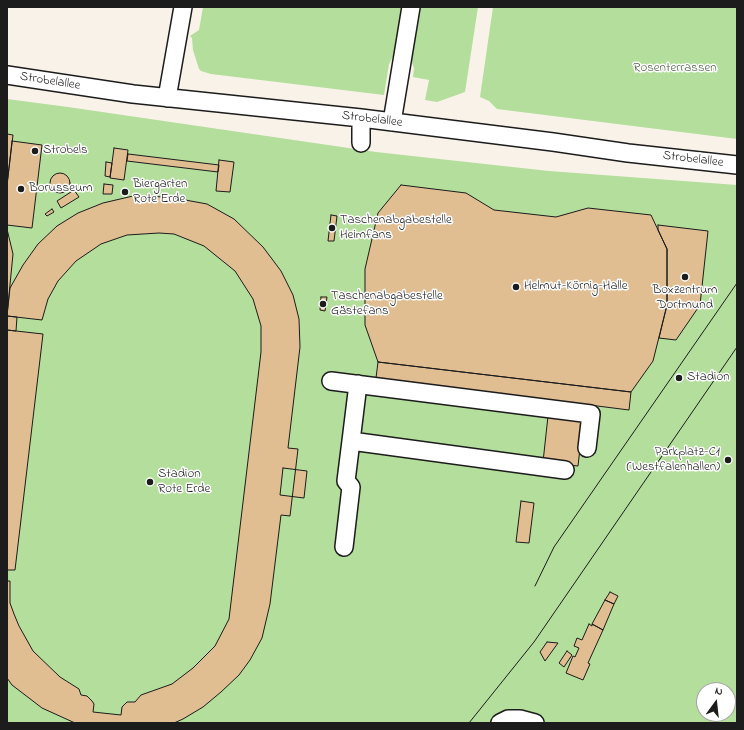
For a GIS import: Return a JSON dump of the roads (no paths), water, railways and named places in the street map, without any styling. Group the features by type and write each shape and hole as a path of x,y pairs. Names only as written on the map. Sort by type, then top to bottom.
{"street":[{"path":"167,98 183,7"},
{"path":"392,122 411,7"},
{"name":"Strobelallee","path":"7,75 167,98 361,118 628,153 737,165"},
{"path":"361,118 361,143"},
{"path":"331,381 591,414 587,448"},
{"path":"344,547 351,487 346,482 358,384"},
{"path":"350,441 565,470"},
{"path":"500,723 508,719 520,719 535,723"}],"tram line":[{"path":"535,586 554,547 737,283"},
{"path":"469,723 534,642 737,347"}],"place":[{"name":"Strobels","path":"35,151"},
{"name":"Borusseum","path":"21,189"},
{"name":"Biergarten Rote Erde","path":"125,192"},
{"name":"Taschenabgabestelle Heimfans","path":"332,228"},
{"name":"Boxzentrum Dortmund","path":"685,277"},
{"name":"Helmut-Körnig-Halle","path":"516,287"},
{"name":"Taschenabgabestelle Gästefans","path":"323,304"},
{"name":"Stadion","path":"679,378"},
{"name":"Parkplatz-C1 (Westfalenhallen)","path":"728,460"},
{"name":"Stadion Rote Erde","path":"150,482"}],"park label":[{"name":"Rosenterrassen","path":"675,69"}]}
